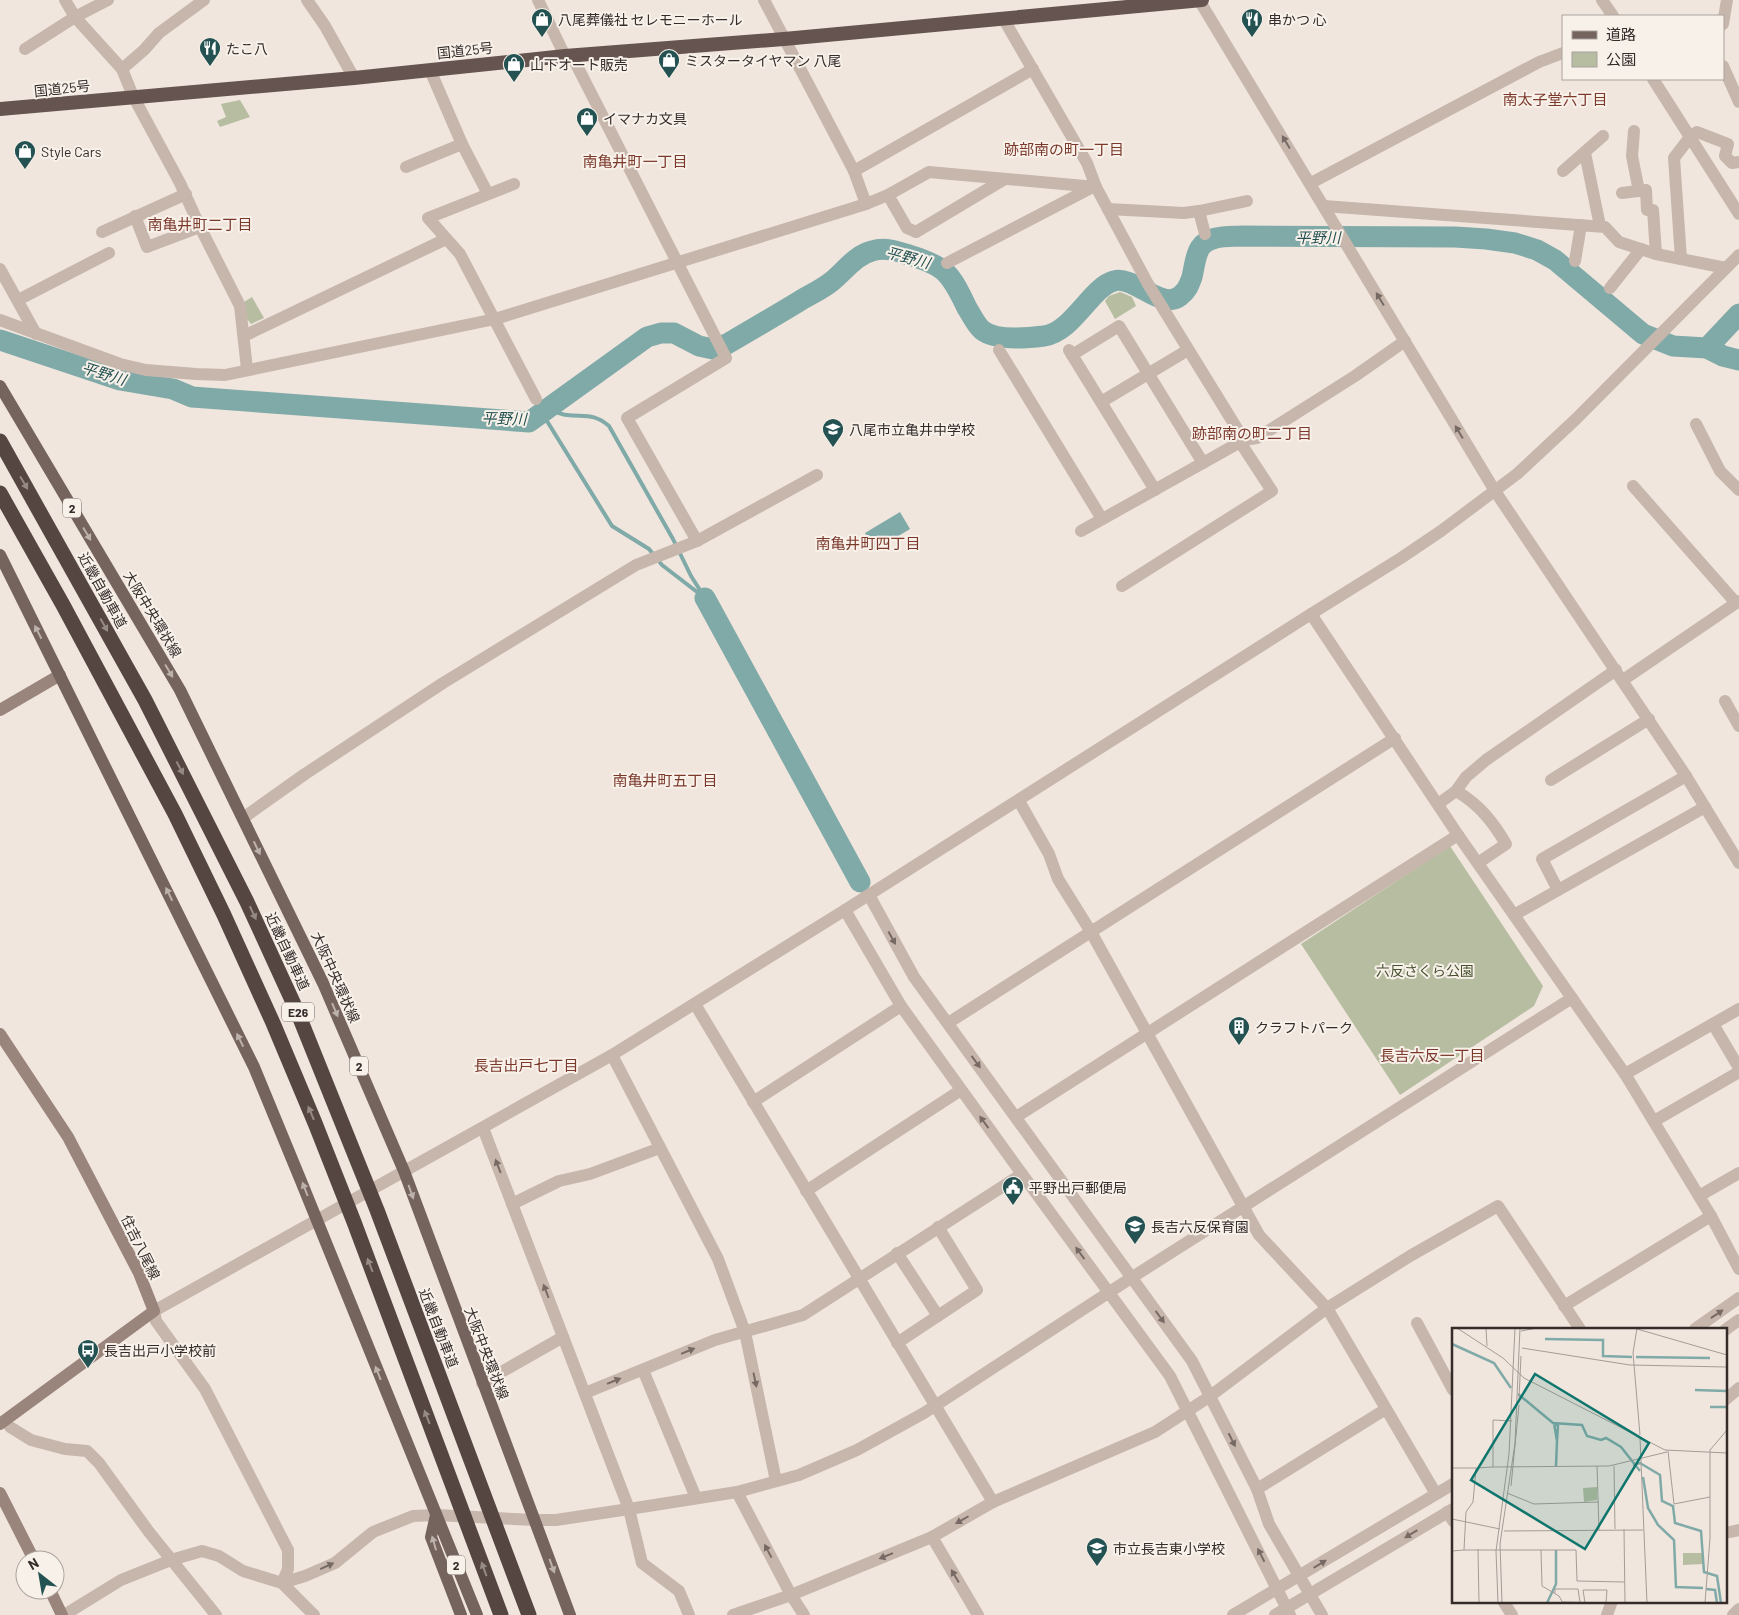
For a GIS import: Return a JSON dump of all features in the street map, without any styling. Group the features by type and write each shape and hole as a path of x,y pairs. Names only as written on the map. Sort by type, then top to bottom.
{"highway":[{"name":"国道25号","path":"0,109 1200,0"},
{"name":"近畿自動車道","path":"0,441 84,589 166,742 247,902 297,1010 377,1210 529,1615"},
{"name":"E26","path":"0,494 63,605 175,814 269,1014 316,1123 501,1615"}],"main road":[{"name":"大阪中央環状線","path":"0,386 180,690 323,983 404,1171 570,1615"},
{"name":"2","path":"0,555 254,1067 476,1615"},
{"path":"0,566 13,582"},
{"path":"0,710 60,675"},
{"name":"住吉八尾線","path":"0,1034 68,1137 138,1273 154,1311"},
{"path":"5,1426 154,1311"},
{"path":"0,1493 29,1550"},
{"name":"2","path":"436,1515 431,1537 461,1615"},
{"path":"55,1600 63,1615"}],"street":[{"path":"65,0 75,17 122,69 134,96 186,194 200,227 240,306 247,369"},
{"path":"25,48 75,17 108,0"},
{"path":"122,69 144,50 159,33 204,0"},
{"path":"307,0 325,26 354,78"},
{"path":"538,0 726,358 627,418 697,541"},
{"path":"764,0 854,172 866,204"},
{"path":"1200,0 1484,474 1575,612 1649,719 1705,807 1735,849 1739,863"},
{"path":"1602,0 1612,15"},
{"path":"1724,18 1727,0"},
{"path":"1003,18 1087,163 1094,187 1108,209 1148,284 1272,491 1122,586"},
{"path":"1311,184 1540,62 1562,53"},
{"path":"1724,68 1739,102"},
{"path":"854,172 1033,69"},
{"path":"430,70 462,144 488,194"},
{"path":"1654,80 1739,214"},
{"path":"1634,131 1632,156 1639,191"},
{"path":"1681,259 1674,158 1690,137 1697,132 1728,144 1725,156 1732,163 1739,162"},
{"path":"1563,171 1603,136"},
{"path":"406,167 462,144"},
{"path":"1585,153 1600,226"},
{"path":"0,320 120,364 146,370 225,374 495,320 866,204 888,195 929,172 1094,187"},
{"path":"888,195 907,228 916,232 1003,180"},
{"path":"514,184 428,218 460,254 536,399"},
{"path":"947,263 1094,187"},
{"path":"1622,193 1646,190 1647,210 1653,210 1656,254"},
{"path":"102,232 186,194"},
{"path":"1108,209 1184,212 1199,211 1246,201"},
{"path":"1324,206 1600,226 1605,227 1620,242 1656,254 1726,268"},
{"path":"1199,211 1205,234"},
{"path":"135,216 147,247 200,227"},
{"path":"1575,261 1581,225"},
{"path":"244,336 446,239"},
{"path":"1610,288 1641,249"},
{"path":"18,300 108,253"},
{"path":"282,1583 288,1569 288,1550 205,1389 156,1322 154,1311 612,1055 846,910 1401,558 1517,474 1576,419 1739,255"},
{"path":"0,268 36,334"},
{"path":"1155,490 1070,352 1119,326 1204,463"},
{"path":"1081,531 1242,441 1257,438 1355,376 1405,341"},
{"path":"999,350 1102,519"},
{"path":"1101,402 1188,350"},
{"path":"1696,424 1720,471 1739,490"},
{"path":"243,818 305,774 490,653 636,565 697,541 817,474"},
{"path":"1438,804 1456,791 1466,777 1486,760 1738,602 1634,486"},
{"path":"1311,614 1458,835 1625,1074 1711,1216 1739,1269"},
{"path":"1725,701 1739,726"},
{"path":"1552,780 1649,719"},
{"path":"948,1023 1394,738"},
{"path":"1558,890 1542,859 1686,776"},
{"path":"1456,791 1472,800 1497,828 1506,844 1478,863"},
{"path":"1018,801 1050,854 1058,879 1091,932 1259,1235 1327,1308 1436,1494"},
{"path":"1514,915 1705,807"},
{"path":"1016,1117 1458,835"},
{"path":"869,895 914,976 1192,1361 1257,1489 1269,1524 1322,1615"},
{"path":"846,910 901,1006 1170,1376 1277,1589 1284,1613 1310,1595 1451,1514"},
{"path":"282,1583 305,1576 335,1562 373,1532 413,1516 436,1515 556,1520 737,1492 799,1475 857,1450 934,1406 1109,1292 1572,998"},
{"path":"695,1004 993,1502"},
{"path":"753,1102 901,1006"},
{"path":"1625,1074 1739,1009"},
{"path":"1713,1024 1739,1068"},
{"path":"612,1055 718,1259 745,1332 776,1482"},
{"path":"1654,1121 1739,1072"},
{"path":"806,1191 961,1090"},
{"path":"483,1128 629,1509 642,1563 679,1591 689,1615"},
{"path":"512,1204 559,1181 590,1174 660,1148"},
{"path":"1699,1196 1739,1173"},
{"path":"585,1393 715,1340 803,1315 1022,1174"},
{"path":"733,1615 791,1595 932,1537 993,1502 1156,1432 1188,1412 1327,1308 1410,1256 1498,1206 1579,1328"},
{"path":"1564,1306 1711,1216"},
{"path":"897,1343 977,1290 938,1227"},
{"path":"898,1253 938,1316"},
{"path":"1696,1328 1739,1298"},
{"path":"1726,1329 1739,1320"},
{"path":"1417,1323 1452,1388"},
{"path":"482,1383 563,1337"},
{"path":"643,1370 696,1498"},
{"path":"1726,1399 1739,1388"},
{"path":"1257,1489 1386,1409"},
{"path":"5,1426 31,1440 65,1449 87,1450 99,1463 170,1560 216,1615"},
{"path":"1232,1615 1452,1485"},
{"path":"737,1492 791,1595 804,1615"},
{"path":"1726,1534 1739,1530"},
{"path":"932,1537 978,1615"},
{"path":"63,1615 120,1580 170,1560 202,1551 210,1552 243,1571 282,1583 314,1615"},
{"path":"1504,1602 1512,1615"},
{"path":"1607,1615 1612,1602"},
{"path":"1733,1615 1739,1609"}],"green space":[{"path":"240,100 250,117 220,127 217,121 226,117 221,104"},
{"path":"1120,292 1132,297 1136,306 1115,319 1105,301 1109,296"},
{"path":"252,297 264,318 251,324 247,319 244,302"},
{"name":"六反さくら公園","path":"1450,846 1543,986 1534,1006 1400,1095 1301,944"}],"water":[{"path":"900,512 910,529 875,550 865,533"}],"waterway":[{"name":"平野川","path":"0,340 120,380 173,389 192,397 529,422 647,337 661,333 674,333 699,346 713,349 727,344 823,288 860,256 882,249 921,259 946,273 980,328 995,336 1003,337 1037,337 1054,333 1064,327 1097,292 1114,281 1130,283 1164,299 1173,299 1180,296 1188,288 1197,255 1204,244 1219,237 1242,236 1455,237 1515,243 1537,250 1555,260 1643,334 1673,346 1707,348 1739,314"},
{"path":"1707,348 1723,356 1739,360"},
{"path":"549,408 565,415 594,417 609,426 673,539 691,576 705,598"},
{"path":"542,413 612,526 649,549 662,565 701,595"},
{"path":"705,598 860,882"}],"place":[{"name":"八尾葬儀社 セレモニーホール","path":"542,38"},
{"name":"串かつ 心","path":"1252,38"},
{"name":"たこ八","path":"210,67"},
{"name":"ミスタータイヤマン 八尾","path":"669,79"},
{"name":"山下オート販売","path":"514,83"},
{"name":"イマナカ文具","path":"587,137"},
{"name":"Style Cars","path":"25,170"},
{"name":"八尾市立亀井中学校","path":"833,448"},
{"name":"クラフトパーク","path":"1239,1046"},
{"name":"平野出戸郵便局","path":"1013,1206"},
{"name":"長吉六反保育園","path":"1135,1245"},
{"name":"長吉出戸小学校前","path":"88,1369"},
{"name":"市立長吉東小学校","path":"1097,1567"}],"district":[{"name":"南太子堂六丁目","path":"1555,99"},
{"name":"跡部南の町一丁目","path":"1064,149"},
{"name":"南亀井町一丁目","path":"635,161"},
{"name":"南亀井町二丁目","path":"200,224"},
{"name":"跡部南の町二丁目","path":"1252,433"},
{"name":"南亀井町四丁目","path":"868,543"},
{"name":"南亀井町五丁目","path":"665,780"},
{"name":"長吉六反一丁目","path":"1432,1055"},
{"name":"長吉出戸七丁目","path":"526,1065"}]}
